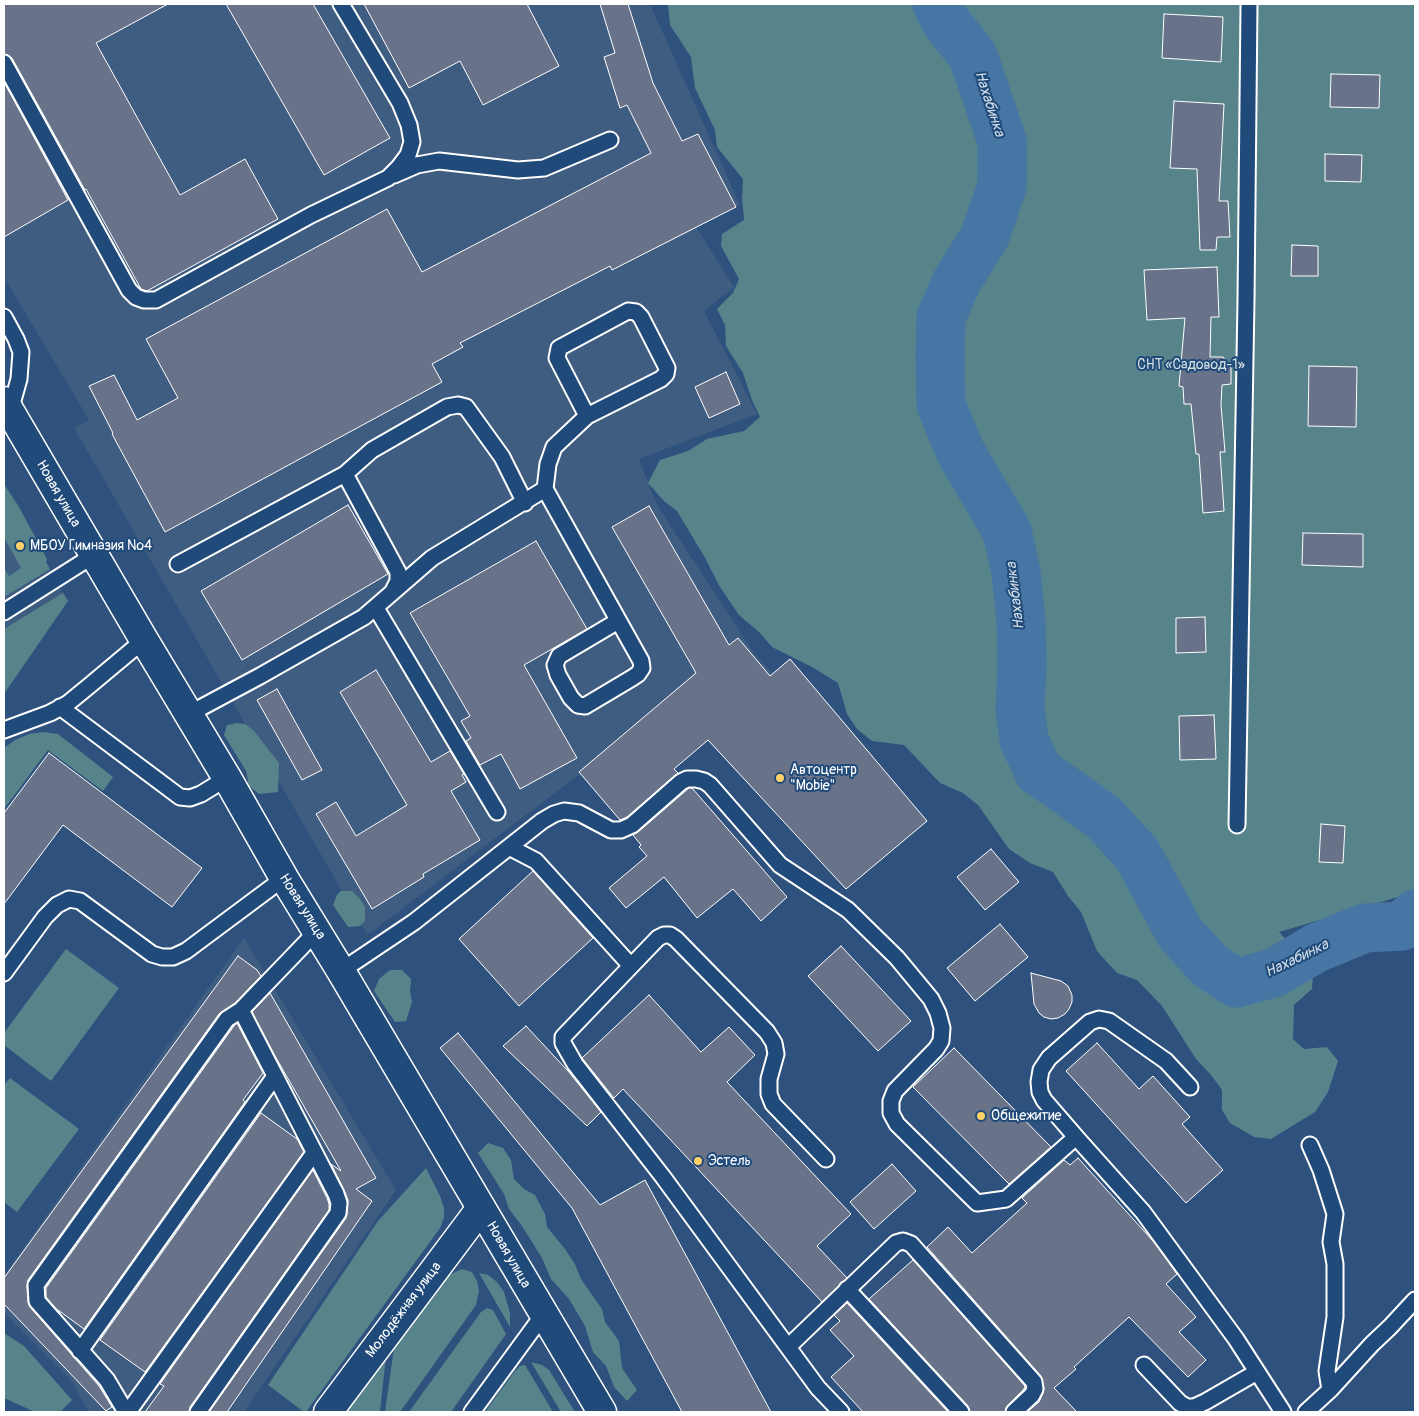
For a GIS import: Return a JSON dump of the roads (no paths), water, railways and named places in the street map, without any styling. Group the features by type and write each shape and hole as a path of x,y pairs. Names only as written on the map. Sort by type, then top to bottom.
{"street":[{"name":"Новая улица","path":"7,406 284,878 602,1412"},
{"name":"Молодёжная улица","path":"328,1412 481,1208"}],"lane":[{"path":"341,4 400,104 410,125 412,142 408,155 388,178"},
{"path":"1237,825 1249,4"},
{"path":"4,63 129,290 136,297 144,300 156,300 312,216 417,165 439,161 518,170 544,168 610,140"},
{"path":"587,416 557,358 558,348 628,311 636,312 641,317 667,368 666,374 661,379 587,416 554,447 548,464 545,490 641,661 642,668 638,674 585,706 578,705 571,698 558,675 555,665 559,656 618,621"},
{"path":"4,317 21,352 19,380 7,406"},
{"path":"178,564 344,474 372,450 447,407 458,405 466,407 502,458 525,503"},
{"path":"344,474 398,572 398,581 391,594"},
{"path":"189,714 364,617 432,558 545,490"},
{"path":"4,612 94,555"},
{"path":"376,608 497,812"},
{"path":"4,730 42,716 67,704 144,640"},
{"path":"60,707 180,797 190,798 201,794 227,778"},
{"path":"341,971 414,922 508,847 554,814 564,811 579,813 611,830 621,830 632,825 681,782 687,779 696,779 710,785 780,865 848,910 897,958 931,999 938,1013 942,1028 941,1041 936,1049 895,1091 891,1102 891,1113 897,1124 977,1203 1006,1199 1076,1137"},
{"path":"508,847 536,861 631,966"},
{"path":"4,973 45,917 57,905 68,899 80,902 152,954 162,957 173,957 186,951 284,878"},
{"path":"314,1153 127,1412 107,1380 37,1301 36,1284 227,1019 241,1010 317,931"},
{"path":"826,1159 774,1104 769,1094 768,1079 776,1054 774,1043 766,1032 670,935 658,938 563,1037 563,1043 575,1064 663,1177 818,1388 841,1412"},
{"path":"198,1412 338,1212 339,1204 336,1194 241,1010"},
{"path":"1190,1088 1166,1061 1109,1021 1099,1019 1090,1022 1049,1058 1041,1070 1039,1082 1040,1092 1044,1100 1143,1212 1236,1339 1283,1412"},
{"path":"80,1351 275,1076"},
{"path":"1310,1145 1321,1170 1335,1214 1331,1242 1335,1264 1335,1316 1327,1371 1330,1390"},
{"path":"788,1347 896,1243 903,1241 910,1244 1034,1382 1035,1389 1032,1395 1014,1412"},
{"path":"847,1289 961,1412"},
{"path":"1306,1412 1330,1390 1415,1300"},
{"path":"472,1412 543,1315"},
{"path":"1144,1365 1180,1403 1187,1407 1194,1407 1205,1402 1257,1372"}],"waterway":[{"name":"Нахабинка","path":"937,4 946,22 973,56 1002,141 1002,186 985,236 957,281 941,317 941,405 961,453 1007,531 1016,572 1021,620 1022,666 1020,709 1024,740 1039,772 1105,819 1137,854 1180,933 1210,966 1236,983 1274,973 1316,948 1365,928 1402,926 1415,914"}],"place":[{"name":"МБОУ Гимназия №4","path":"20,546"},
{"name":"Автоцентр \"Mobie\"","path":"780,778"},
{"name":"Общежитие","path":"981,1116"},
{"name":"Эстель","path":"698,1161"}],"park label":[{"name":"СНТ «Садовод-1»","path":"1191,365"}]}
